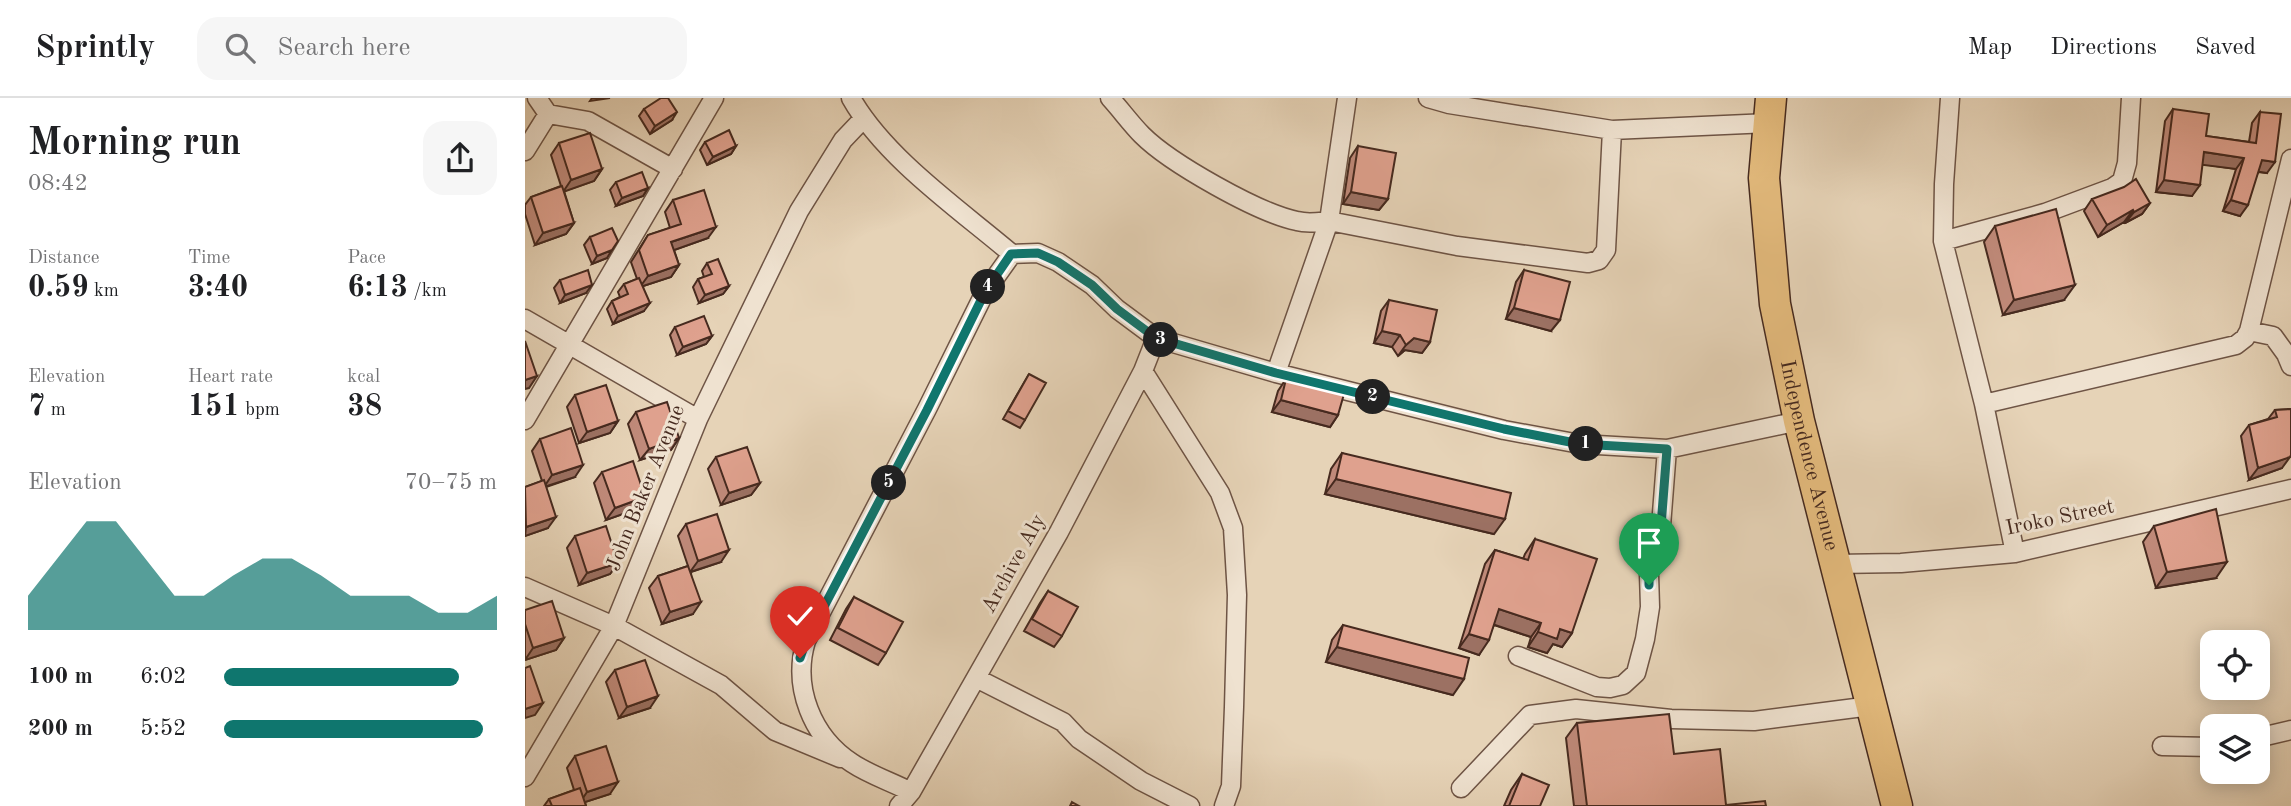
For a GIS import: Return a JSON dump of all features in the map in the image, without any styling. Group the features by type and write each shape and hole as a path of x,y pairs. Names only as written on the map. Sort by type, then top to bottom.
{"highway":[{"name":"Independence Avenue","path":"1770,111 1764,178 1775,304 1799,421 1897,806"}],"street":[{"path":"537,98 548,114 588,121 673,169"},
{"path":"525,420 714,98"},
{"path":"851,98 863,119 906,165 1011,254 1038,253 1058,262 1092,285 1117,309 1156,338 1276,373 1504,429 1580,444 1667,449 1799,421"},
{"path":"1111,98 1143,136 1201,177 1257,206 1295,221 1329,221 1457,246 1588,263 1599,260 1606,250 1612,130"},
{"path":"1276,373 1329,221 1347,98"},
{"path":"1428,98 1449,104 1612,130 1770,111"},
{"path":"1950,98 1943,241 1984,404 2015,552"},
{"path":"1943,241 2045,213 2112,188 2122,181 2127,163 2131,98"},
{"path":"525,152 548,114"},
{"name":"John Baker Avenue","path":"527,769 614,626 698,419 799,211 843,141 863,119"},
{"path":"1984,404 2237,345 2249,331 2291,159"},
{"path":"852,763 820,732 806,705 800,658 806,641 927,410 985,292 1011,254"},
{"path":"525,319 698,419"},
{"path":"2249,331 2273,336 2287,354 2291,366"},
{"name":"Archive Aly","path":"899,806 911,792 1059,532 1143,371 1156,338"},
{"path":"1143,371 1220,494 1233,528 1237,595 1234,707 1231,786 1224,806"},
{"path":"1518,656 1597,687 1623,685 1636,673 1650,607 1649,574 1661,526 1667,449"},
{"name":"Iroko Street","path":"1835,564 1901,563 2015,552 2183,516 2291,489"},
{"path":"525,587 614,626 721,685 775,731 852,763 911,792"},
{"path":"976,678 1062,722 1079,739 1141,781 1189,806"},
{"path":"1461,788 1529,715 1576,709 1671,719 1754,721 1871,706"},
{"path":"2270,735 2291,730"},
{"path":"2162,747 2200,747"}],"building":[{"path":"661,98 668,98 677,112 655,126 644,109"},
{"path":"2173,109 2209,114 2206,136 2256,143 2260,112 2281,114 2275,162 2262,160 2248,205 2231,200 2244,158 2204,152 2200,185 2164,180"},
{"path":"729,130 736,146 713,157 705,142"},
{"path":"590,133 602,169 571,180 559,143"},
{"path":"1358,146 1396,153 1388,199 1351,192"},
{"path":"642,172 648,188 622,198 616,182"},
{"path":"2136,179 2150,203 2107,225 2092,199 2124,187"},
{"path":"562,186 574,223 543,233 531,197"},
{"path":"704,190 716,227 671,242 679,265 648,276 639,250 648,235 681,224 673,200"},
{"path":"2056,209 2075,285 2014,300 1995,226"},
{"path":"612,228 618,241 612,250 597,256 590,237"},
{"path":"718,259 729,286 705,295 698,279 712,274 707,263"},
{"path":"588,270 592,285 565,295 560,280"},
{"path":"1524,270 1570,282 1560,320 1514,308"},
{"path":"639,278 650,303 618,316 612,301 628,294 624,284"},
{"path":"1389,300 1437,310 1430,342 1414,338 1406,345 1400,335 1382,331"},
{"path":"704,316 712,336 683,347 675,327"},
{"path":"525,341 537,376 525,380"},
{"path":"1029,374 1046,383 1025,420 1008,411"},
{"path":"1286,379 1344,394 1338,415 1281,400"},
{"path":"606,385 618,421 587,432 575,395"},
{"path":"667,402 679,438 649,449 636,412"},
{"path":"2291,409 2290,457 2258,468 2249,425 2277,417 2275,410"},
{"path":"571,428 583,465 552,475 540,439"},
{"path":"747,447 760,483 729,493 716,457"},
{"path":"1342,453 1511,493 1505,519 1336,479"},
{"path":"633,461 645,497 615,508 602,472"},
{"path":"544,480 556,517 526,527 525,487"},
{"path":"2216,509 2227,562 2167,572 2154,526"},
{"path":"717,514 729,550 698,561 686,524"},
{"path":"606,526 618,563 587,573 575,536"},
{"path":"1535,539 1597,559 1572,633 1560,629 1557,639 1538,632 1541,623 1499,609 1489,640 1469,634 1495,550 1528,560"},
{"path":"688,566 701,602 670,612 658,576"},
{"path":"1048,591 1078,607 1062,636 1032,619"},
{"path":"854,597 903,622 886,653 838,628"},
{"path":"552,601 564,638 533,648 525,624 525,610"},
{"path":"1343,625 1469,658 1464,679 1337,647"},
{"path":"645,660 658,696 627,707 615,670"},
{"path":"530,666 543,703 525,709 525,668"},
{"path":"1669,714 1674,754 1720,749 1726,805 1765,801 1766,806 1587,806 1577,723"},
{"path":"606,746 618,782 587,792 575,756"},
{"path":"1522,774 1549,785 1540,806 1509,806"},
{"path":"580,788 586,806 552,806 549,799"}],"route":[{"path":"800,658 806,641 927,410 985,292 1011,254 1038,253 1058,262 1092,285 1117,309 1156,338 1276,373 1504,429 1580,444 1667,449 1661,526 1649,574 1649,585"}]}
